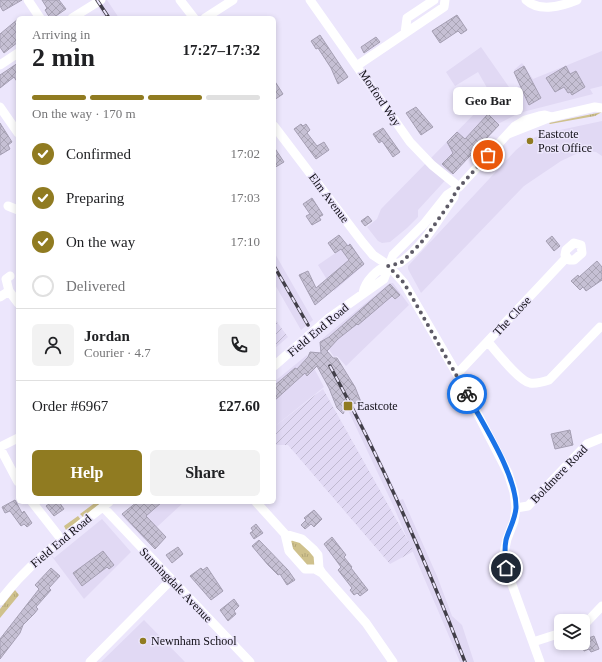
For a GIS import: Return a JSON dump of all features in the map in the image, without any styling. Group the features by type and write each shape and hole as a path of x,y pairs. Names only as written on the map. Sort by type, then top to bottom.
{"street":[{"path":"28,0 39,16"},
{"path":"180,0 192,16"},
{"path":"208,16 233,0"},
{"name":"Morford Way","path":"310,0 358,66 410,142 457,189"},
{"path":"405,33 407,18 434,0"},
{"path":"358,66 444,7 445,0"},
{"path":"526,0 531,5 558,8 577,0"},
{"path":"75,16 98,2"},
{"path":"0,65 16,54"},
{"name":"Field End Road","path":"276,364 318,328 363,293 364,286 368,280 388,266 393,255 420,229 447,195 457,189 515,126 525,120 545,115 552,116 600,106"},
{"path":"0,107 16,130"},
{"name":"Elm Avenue","path":"276,129 373,255 388,266 404,283 457,374 508,473 514,492 516,508"},
{"path":"8,206 16,209"},
{"name":"The Close","path":"457,374 567,258"},
{"path":"10,276 6,279 6,282 9,291 16,300"},
{"path":"0,297 9,291"},
{"path":"488,342 521,378 530,383 540,383 549,380 600,327"},
{"name":"Boldmere Road","path":"516,508 528,506 587,444 602,438"},
{"path":"16,439 0,447 16,478"},
{"path":"34,504 61,539"},
{"name":"Field End Road","path":"0,601 29,567 61,539 106,504"},
{"name":"Sunningdale Avenue","path":"106,504 171,580 250,662"},
{"path":"258,504 285,534 289,551 300,565 305,569 315,569 322,573"},
{"path":"516,508 514,521 506,539 504,553 506,568 540,662"},
{"path":"285,534 302,539 313,549 318,555 319,568 322,573 366,623 393,662"},
{"path":"90,662 171,580"},
{"path":"590,619 602,606"},
{"path":"533,642 554,635"}],"shaded area":[{"path":"94,0 107,0 118,16 104,16"},
{"path":"481,47 511,90 523,84 514,70 522,63 533,79 602,51 602,86 590,89 593,94 519,113 496,125 418,210 418,217 407,228 390,242 382,243 378,241 367,227 377,219 381,209 481,107 494,100 478,72 455,86 446,72"},
{"path":"602,121 602,156 596,152 588,151 576,154 561,161 524,186 421,293 408,269 408,266 516,150 528,140 546,133"},
{"path":"350,243 364,265 334,291 318,265"},
{"path":"276,255 313,320 301,330 276,286"},
{"path":"390,283 393,283 409,305 346,366 337,356 334,357 322,339"},
{"path":"276,321 288,337 276,347"},
{"path":"307,355 324,387 276,425 276,380"},
{"path":"332,366 356,410 400,500 403,499 437,576 452,616 462,625 474,662 460,662 392,503 346,406"},
{"path":"323,389 414,551 390,564 288,445 276,445 276,425"},
{"path":"135,504 182,504 144,539 121,515"},
{"path":"102,519 131,552 84,599 41,542 54,558"},
{"name":"Newnham School","path":"144,620 185,662 101,662"}],"green space":[{"path":"602,112 595,116 549,123"},
{"path":"93,504 101,504 84,518 80,514"},
{"path":"78,516 81,520 66,530 64,526"},
{"path":"293,539 298,539 316,557 315,565 306,568 292,551 290,542"},
{"path":"15,590 19,595 0,618 0,609"}],"building":[{"path":"0,0 22,0 3,11 0,6"},
{"path":"42,0 59,0 66,9 56,16 49,16 45,10 47,8"},
{"path":"457,15 467,30 461,34 458,31 440,43 432,31"},
{"path":"16,21 16,44 4,53 0,47 0,34"},
{"path":"320,35 348,77 338,84 331,68 318,48 316,49 311,41"},
{"path":"376,37 380,42 364,53 361,47"},
{"path":"16,64 16,80 14,77 0,88 0,75"},
{"path":"524,66 541,98 529,105 514,72"},
{"path":"566,66 570,74 576,71 585,87 572,95 570,92 568,93 564,87 555,92 546,78"},
{"path":"276,83 283,94 276,99"},
{"path":"416,107 433,127 421,135 406,113"},
{"path":"488,114 499,125 453,174 442,164 453,153 447,142 457,132 465,139"},
{"path":"0,123 12,142 8,145 10,149 0,155"},
{"path":"301,124 303,126 306,124 310,130 307,133 317,146 324,142 329,150 316,159 294,129"},
{"path":"383,128 400,152 393,157 382,141 379,143 373,134"},
{"path":"276,150 284,162 276,167"},
{"path":"312,198 323,215 319,217 321,220 312,225 306,216 310,214 303,204"},
{"path":"368,216 372,221 365,226 361,221"},
{"path":"339,235 348,246 350,244 364,264 315,305 299,275 308,271 316,288 349,260 341,249 335,253 328,243"},
{"path":"552,236 560,246 554,251 546,241"},
{"path":"597,261 602,267 602,280 586,291 583,287 580,290 571,281 578,275 579,277"},
{"path":"390,284 400,295 395,299 392,296 358,325 357,324 338,339 327,351 333,358 337,358 355,387 361,402 352,404 350,400 343,414 337,408 329,388 317,366 307,376 305,373 276,399 276,384 295,368 297,369 308,357 310,352 321,353 320,342 329,337"},
{"path":"570,430 573,445 555,449 551,434"},
{"path":"15,500 22,513 24,511 32,523 27,527 24,524 21,526 10,511 5,513 2,507"},
{"path":"49,504 60,504 64,509 54,516 46,506"},
{"path":"134,504 160,504 146,516 166,537 155,549 122,514"},
{"path":"314,510 322,519 314,527 311,524 305,529 301,525 306,520 304,518"},
{"path":"256,524 263,533 254,539 250,533 253,531 251,528"},
{"path":"332,537 346,555 344,557 352,567 351,568 368,590 360,596 357,593 354,595 350,590 352,588 338,570 341,567 324,544"},
{"path":"259,540 288,570 295,580 287,585 280,574 278,575 268,565 252,546"},
{"path":"178,547 183,554 172,563 166,555"},
{"path":"103,551 114,565 109,569 107,567 82,586 73,573"},
{"path":"207,567 223,591 211,600 190,576 201,568 203,570"},
{"path":"51,568 60,576 49,588 51,590 36,607 38,609 23,625 20,633 0,659 0,639 39,589 35,585"},
{"path":"234,599 239,606 234,611 236,614 228,621 220,610"},
{"path":"594,636 599,649 591,652 590,637"}],"railway":[{"path":"97,0 108,16"},
{"path":"276,269 308,325"},
{"path":"330,366 368,438 419,549 465,662"}],"way so far":[{"path":"467,394 401,278 388,266 401,263 417,247 434,226 454,197 455,192 488,155"}],"place":[{"name":"Eastcote Post Office","path":"530,141"},
{"name":"Geo Bar","path":"488,155"},
{"name":"Eastcote","path":"348,406"},
{"name":"Newnham School","path":"143,641"}],"route":[{"path":"467,394 508,473 514,492 516,508 514,521 506,539 504,553 506,568"}]}
